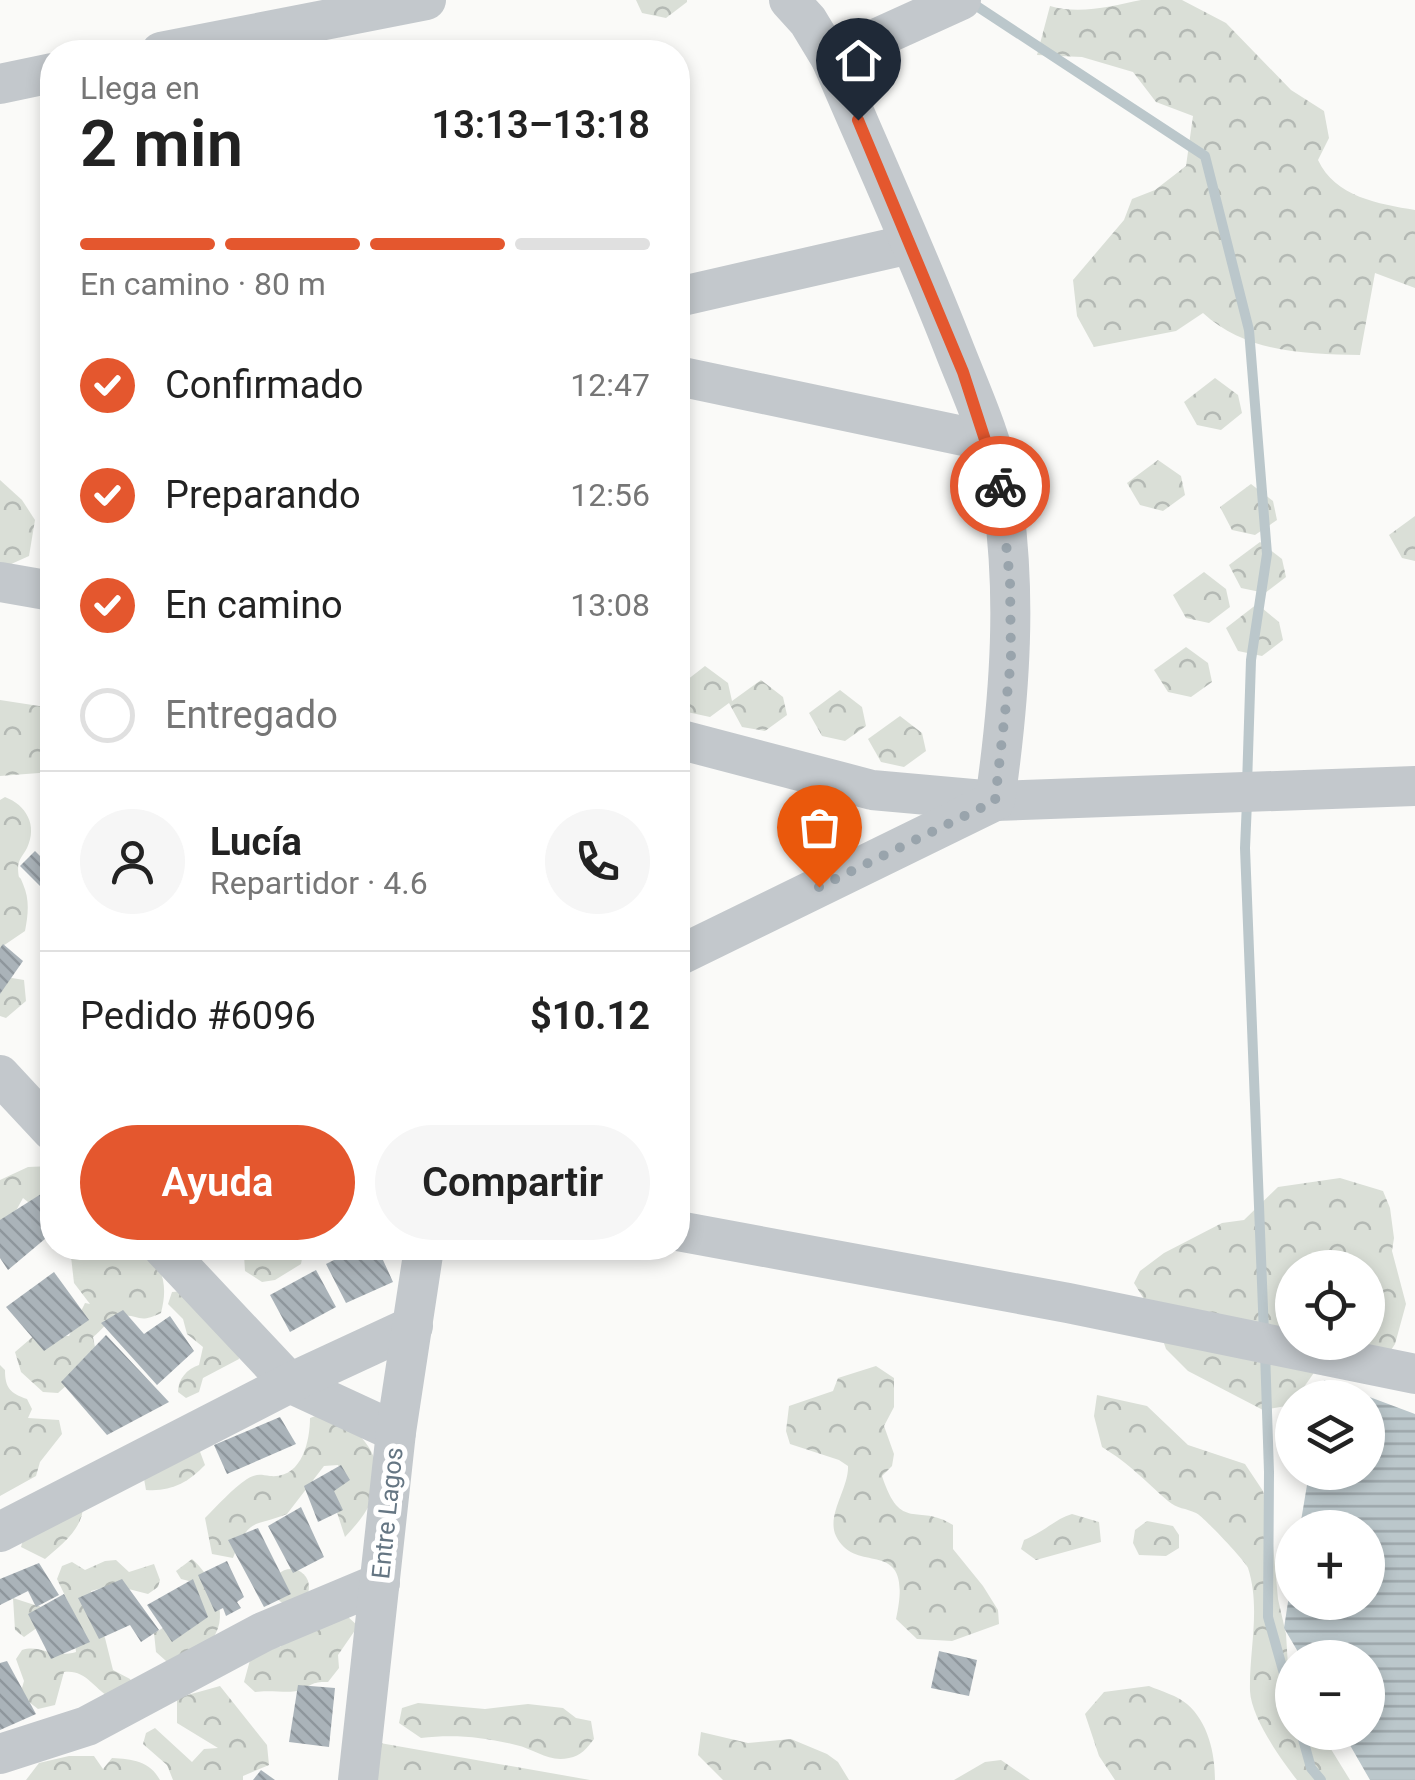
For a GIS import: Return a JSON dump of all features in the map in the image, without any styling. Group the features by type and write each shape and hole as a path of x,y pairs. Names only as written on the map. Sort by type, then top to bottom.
{"street":[{"path":"222,40 426,0"},
{"path":"789,0 808,21 831,58 910,244 1000,480 1010,581 1011,660 995,801"},
{"path":"831,58 955,4"},
{"path":"0,84 40,76"},
{"path":"690,294 910,244"},
{"path":"690,379 987,441"},
{"path":"0,582 40,580"},
{"path":"690,742 872,790 995,801 1415,786"},
{"path":"690,950 995,801"},
{"path":"0,1075 40,1118"},
{"path":"690,1232 1415,1374"},
{"path":"174,1260 290,1383 396,1432"},
{"name":"Entre Lagos","path":"358,1780 396,1432 422,1260"},
{"path":"0,1532 290,1383 413,1326"},
{"path":"0,1754 87,1726 263,1632 380,1583"}],"green space":[{"path":"636,0 687,2 666,18 642,13"},
{"path":"1141,0 1182,0 1226,23 1291,90 1324,111 1329,138 1318,160 1335,183 1359,197 1415,210 1415,288 1375,273 1360,355 1297,352 1257,344 1203,313 1176,331 1094,347 1077,316 1073,280 1124,220 1132,199 1155,190 1186,166 1193,116 1156,102 1133,72 1082,57 1037,55 1050,6 1084,10"},
{"path":"1215,378 1238,395 1242,413 1221,430 1197,425 1184,402"},
{"path":"1158,460 1181,476 1185,495 1163,511 1140,505 1127,483"},
{"path":"0,480 22,500 35,520 29,556 9,565 0,565"},
{"path":"1251,484 1273,501 1277,520 1255,535 1232,530 1220,507"},
{"path":"1415,516 1415,561 1402,558 1389,535"},
{"path":"1260,542 1282,559 1286,577 1265,593 1241,588 1229,565"},
{"path":"1204,572 1226,589 1230,607 1209,623 1186,618 1173,595"},
{"path":"1257,604 1279,622 1283,640 1262,656 1238,651 1226,628"},
{"path":"1186,647 1208,663 1212,682 1191,697 1168,692 1154,670"},
{"path":"705,666 728,683 732,701 761,680 783,697 787,715 765,731 742,727 729,703 710,717 690,713 690,678"},
{"path":"840,690 862,707 866,726 845,741 822,736 809,713"},
{"path":"0,700 40,706 40,773 0,776"},
{"path":"900,716 922,733 926,751 904,767 881,762 868,739"},
{"path":"5,797 24,811 31,831 18,869 28,902 25,931 0,948 0,800"},
{"path":"0,976 24,980 26,1001 6,1018 0,1016"},
{"path":"40,1166 40,1211 23,1198 12,1218 0,1224 0,1180 28,1167"},
{"path":"1340,1178 1383,1191 1390,1208 1392,1251 1406,1304 1395,1344 1385,1359 1385,1250 1275,1250 1275,1360 1377,1360 1318,1367 1309,1380 1275,1380 1275,1408 1263,1410 1188,1371 1166,1349 1155,1317 1134,1283 1140,1271 1164,1253 1222,1223 1244,1220 1278,1187"},
{"path":"71,1260 155,1260 163,1279 161,1313 113,1319 93,1337 96,1352 77,1376 58,1393 43,1392 21,1372 15,1352 36,1334 69,1336 85,1303 90,1304 74,1283"},
{"path":"244,1260 302,1260 275,1280 262,1282 245,1271"},
{"path":"185,1291 238,1351 239,1359 203,1378 199,1392 186,1398 178,1392 180,1383 187,1372 199,1365 203,1347 187,1334 183,1319 168,1304 172,1292"},
{"path":"0,1365 10,1389 27,1399 32,1409 28,1418 59,1420 62,1434 40,1462 36,1476 0,1496"},
{"path":"876,1366 894,1378 894,1407 884,1426 894,1454 892,1466 882,1476 889,1494 903,1511 953,1525 953,1549 998,1610 999,1624 952,1641 917,1639 896,1619 900,1592 891,1566 845,1548 836,1536 834,1519 848,1466 790,1444 786,1431 789,1406 833,1391 838,1378"},
{"path":"1097,1395 1147,1406 1188,1445 1245,1464 1263,1491 1271,1523 1275,1620 1283,1620 1286,1640 1275,1640 1275,1750 1261,1725 1250,1691 1254,1614 1248,1568 1200,1516 1171,1504 1102,1447 1094,1416"},
{"path":"329,1411 361,1437 376,1464 376,1490 355,1526 345,1537 330,1491 346,1478 338,1465 324,1466 287,1514 248,1529 233,1558 212,1554 205,1518 247,1479 281,1475 297,1465 306,1447 310,1418"},
{"path":"199,1449 205,1465 192,1477 171,1488 146,1490 143,1473"},
{"path":"34,1503 83,1506 75,1529 45,1559 21,1547"},
{"path":"1072,1514 1099,1522 1101,1542 1036,1560 1021,1549 1024,1540"},
{"path":"1147,1521 1173,1526 1179,1535 1179,1548 1166,1556 1139,1555 1133,1543 1135,1530"},
{"path":"192,1559 212,1585 220,1618 210,1642 175,1669 156,1652 154,1633 167,1626 193,1597 189,1581 181,1579 176,1571"},
{"path":"116,1560 129,1572 154,1564 160,1580 158,1587 148,1594 113,1585 91,1591 94,1620 105,1638 113,1670 130,1679 135,1688 109,1697 83,1676 64,1672 55,1705 38,1709 20,1695 24,1681 16,1659 22,1650 29,1649 60,1654 76,1652 71,1608 57,1579 62,1566 72,1562 85,1570"},
{"path":"291,1569 304,1574 309,1587 304,1600 291,1605 278,1600 273,1587 278,1574"},
{"path":"13,1598 47,1609 48,1620 24,1637 15,1630"},
{"path":"347,1616 358,1626 338,1655 339,1668 328,1682 293,1692 255,1692 244,1682 253,1649 280,1647 307,1623"},
{"path":"220,1686 267,1745 269,1765 243,1776 243,1780 173,1780 167,1765 143,1744 146,1733 155,1728 192,1762 204,1749 218,1748 177,1723 177,1698"},
{"path":"1149,1686 1183,1701 1194,1711 1212,1749 1215,1780 1115,1780 1099,1756 1085,1714 1104,1692"},
{"path":"418,1703 485,1709 528,1704 563,1708 576,1718 591,1721 594,1739 580,1753 562,1759 481,1738 421,1738 399,1723 402,1708"},
{"path":"701,1732 748,1743 791,1739 827,1754 838,1762 849,1780 723,1780 698,1755"},
{"path":"380,1743 590,1780 377,1780"},
{"path":"1275,1750 1331,1750 1350,1780 1297,1780"},
{"path":"69,1756 94,1756 103,1769 112,1758 133,1760 146,1765 160,1780 26,1780 39,1763"},
{"path":"1001,1760 1030,1780 954,1780 985,1762"}],"shaded area":[{"path":"1385,1403 1415,1414 1415,1780 1370,1780 1353,1750 1385,1750 1385,1640 1291,1640 1284,1628 1285,1620 1385,1620 1385,1510 1303,1510 1306,1490 1385,1490"}],"building":[{"path":"35,851 40,856 40,886 20,866"},
{"path":"3,944 23,961 0,994 0,948"},
{"path":"40,1195 40,1243 8,1270 0,1258 0,1220"},
{"path":"334,1260 383,1260 393,1282 346,1303 326,1264"},
{"path":"316,1270 336,1307 290,1332 270,1295"},
{"path":"54,1272 89,1320 44,1351 6,1307"},
{"path":"123,1310 144,1334 170,1316 194,1351 157,1385 101,1323"},
{"path":"106,1335 169,1402 107,1435 61,1382"},
{"path":"280,1417 296,1444 227,1474 214,1445"},
{"path":"341,1465 350,1480 334,1491 343,1510 318,1522 304,1486"},
{"path":"301,1507 324,1557 293,1573 268,1526"},
{"path":"258,1528 291,1594 264,1607 228,1540"},
{"path":"227,1561 244,1597 237,1602 241,1608 226,1616 223,1608 215,1612 198,1575"},
{"path":"39,1563 59,1595 36,1607 28,1591 0,1605 0,1579"},
{"path":"122,1579 159,1630 141,1642 130,1625 99,1639 78,1598"},
{"path":"193,1579 208,1617 172,1642 147,1605"},
{"path":"64,1594 90,1642 51,1659 28,1614"},
{"path":"939,1651 977,1660 969,1696 931,1688"},
{"path":"7,1661 36,1714 0,1730 0,1663"},
{"path":"298,1685 335,1688 329,1747 289,1742"},
{"path":"261,1770 275,1780 253,1780"}],"waterway":[{"path":"969,1 1205,156 1249,330 1267,554 1251,660 1247,785"},
{"path":"1247,802 1245,848 1264,1334"},
{"path":"1265,1351 1268,1617 1275,1642"},
{"path":"1306,1750 1311,1768 1321,1780"}],"way so far":[{"path":"819,887 995,801 1011,660 1010,581 1000,486"}],"route":[{"path":"858,120 975,402 1000,486"}]}
